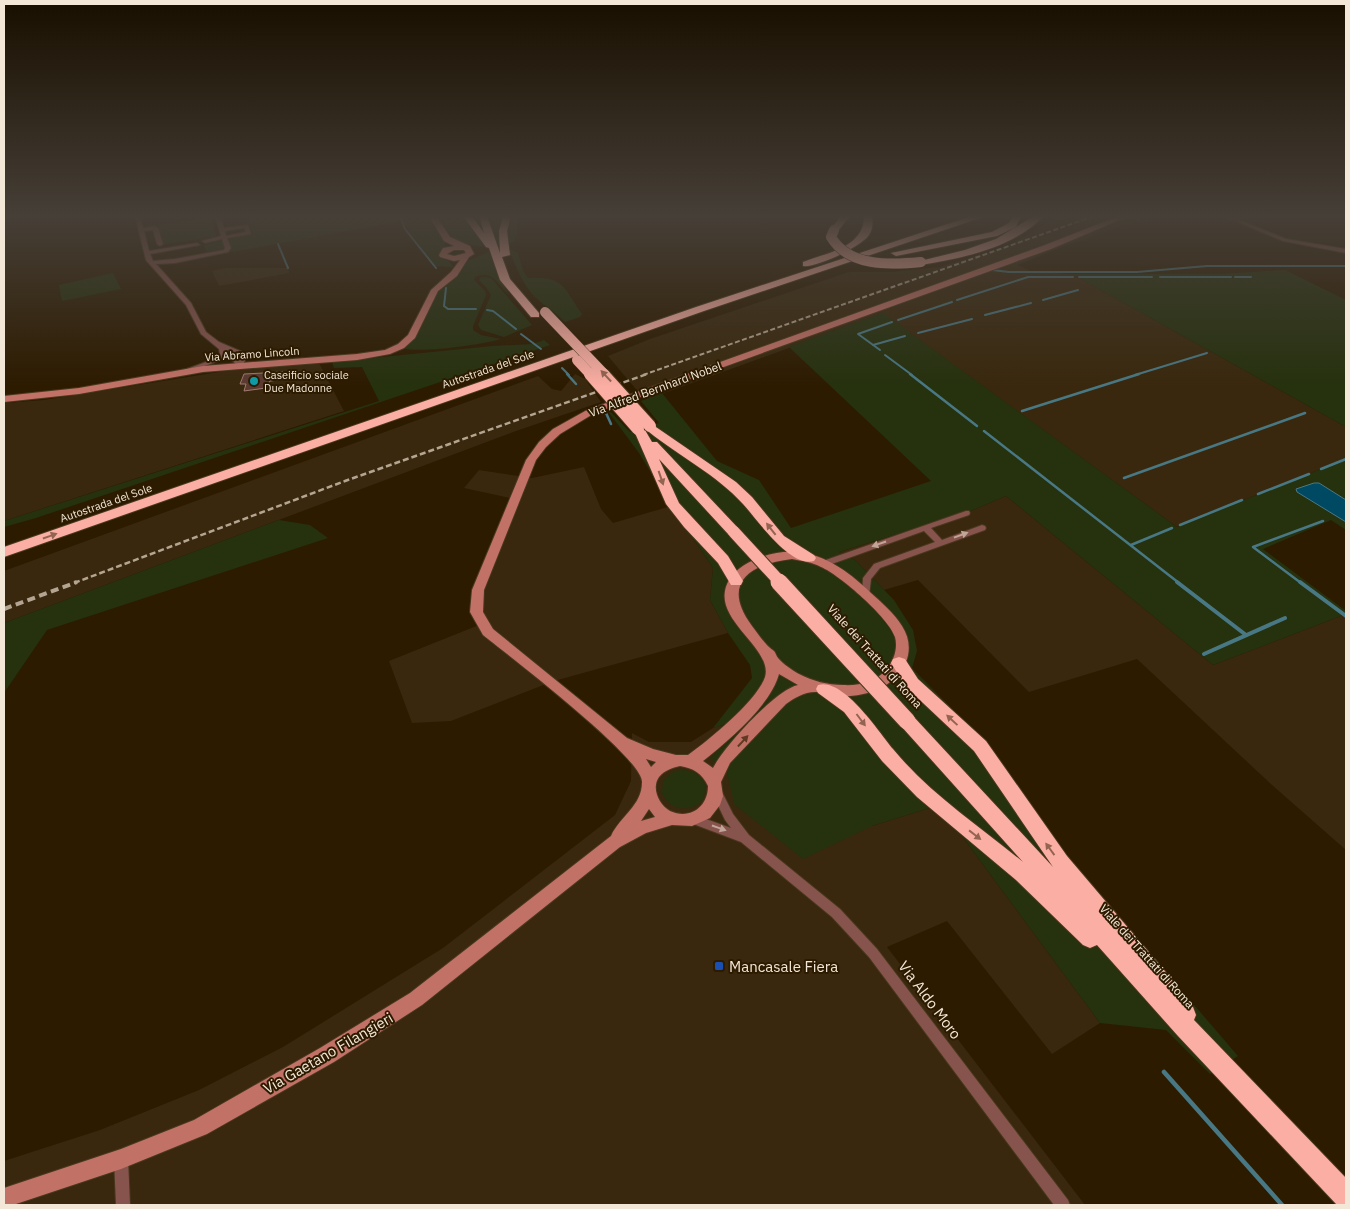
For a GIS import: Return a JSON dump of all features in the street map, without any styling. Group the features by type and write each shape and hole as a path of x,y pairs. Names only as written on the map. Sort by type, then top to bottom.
{"highway":[{"name":"Viale dei Trattati di Roma","path":"504,272 505,280 540,314 912,719 1262,1107 1346,1196"},
{"path":"781,278 793,272"},
{"name":"Autostrada del Sole","path":"4,541 797,272"},
{"name":"Autostrada del Sole","path":"4,552 799,272"},
{"path":"781,278 806,272"},
{"path":"646,430 731,485 748,500 779,539 809,558"},
{"path":"646,430 654,458 672,502 690,526 725,560 736,581"},
{"path":"898,663 912,683 980,746 1060,862 1157,977 1188,1025"},
{"path":"820,688 850,707 888,756 923,792 1023,874 1056,904 1128,977 1188,1025"}],"street":[{"path":"161,272 189,304 203,333 217,343 243,353 245,363"},
{"name":"Via Abramo Lincoln","path":"4,399 79,391 245,363 371,356 396,348 412,336 435,290 455,272"},
{"name":"Via Alfred Bernhard Nobel","path":"649,787 639,760 618,738 488,632 477,617 474,608 478,590 531,460 542,444 558,430 590,412 977,272"},
{"path":"217,343 222,349 245,363"},
{"path":"184,372 219,359 223,354 222,349"},
{"path":"826,563 966,513"},
{"path":"926,528 940,543"},
{"path":"866,595 867,578 877,566 982,528"},
{"path":"716,787 706,768 692,761 675,761 659,768 649,787 654,806 673,818 692,819 713,804 725,759 780,700 792,692 820,688 850,691 867,687 887,677 898,663 902,648 901,636 888,616 842,571 826,563 809,558 783,555 765,559 746,568 736,581 731,596 735,612 786,673 820,688"},
{"path":"692,761 711,748 764,692 773,672 770,655"},
{"name":"Via Alfred Bernhard Nobel","path":"618,738 649,754 675,761"},
{"name":"Via Gaetano Filangieri","path":"4,1198 121,1159 200,1126 327,1056 397,1012 614,842 639,813 649,787"},
{"name":"Via Aldo Moro","path":"716,787 729,817 746,838 836,913 874,953 1062,1205"},
{"name":"Via Gaetano Filangieri","path":"614,842 642,828 673,818"},
{"name":"Via Aldo Moro","path":"692,819 746,838"},
{"path":"121,1159 123,1205"}],"shaded area":[{"path":"213,272 289,273 219,286"},
{"path":"848,272 1072,274 1346,427 1346,459 1177,527 883,314 645,400 608,356 650,339"},
{"path":"319,363 344,411 4,521 4,403 44,400 238,369"},
{"path":"575,374 585,379 601,402 516,431 4,623 4,571 538,376 552,389 561,391"},
{"path":"584,467 601,509 613,523 671,506 713,568 710,600 728,633 554,681 451,721 412,723 389,661 484,623 481,601 486,575 507,521 510,498 464,488 479,470 532,478"},
{"path":"1006,496 1213,665 1346,614 1346,850 1272,785 1137,659 1029,692 918,580 884,590 855,560 839,552 966,513"},
{"path":"739,720 728,741 727,773 872,826 939,805 1100,1023 1052,1054 947,921 887,947 1085,1205 4,1205 4,1161 100,1130 199,1090 283,1047 443,948 615,815 631,781 632,733 649,742 691,742 713,728"}],"green space":[{"path":"460,272 497,272 509,295 491,276 481,275 475,277 474,280 485,291 486,295 473,330 481,335 501,339 467,346 436,349 410,350 403,348 416,336 440,290"},
{"path":"519,272 524,272 528,278 556,281 566,290 582,314 580,317 565,322 530,292"},
{"path":"1290,272 1346,300 1346,427 1072,274"},
{"path":"113,273 121,289 62,301 59,285"},
{"path":"481,277 491,278 532,325 504,337 481,330 478,325 491,295 479,280"},
{"path":"883,313 1177,527 1346,459 1346,530 1331,520 1263,549 1346,611 1346,614 1213,665 1006,496 966,513 839,552 855,560 894,600 913,630 917,651 912,668 984,741 1068,858 1238,1056 1210,1074 1166,1030 1100,1023 939,805 872,826 803,859 734,804 727,773 728,748 716,762 710,759 728,741 739,720 713,728 752,678 750,665 728,633 710,600 713,568 671,506 639,453 601,402 630,432 659,423 641,401 662,393 717,461 759,480 791,528 931,481 789,347"},
{"path":"544,340 550,345 36,518 4,527 4,521 379,401 362,367 334,368 332,362 492,346 533,344"},
{"path":"279,520 310,525 328,538 47,630 4,693 4,623"},
{"path":"680,770 696,774 702,779 706,787 703,800 692,807 675,807 670,804 662,793 663,781 673,772"}],"water":[{"path":"1319,483 1346,500 1346,522 1297,492 1296,489"}],"building":[{"name":"Caseificio sociale Due Madonne","path":"283,372 280,380 270,381 266,388 244,391 246,384 240,384 244,374"}],"waterway":[{"path":"957,300 1028,277 1073,277"},
{"path":"1079,277 1152,277"},
{"path":"1160,277 1231,277"},
{"path":"1235,277 1251,277"},
{"path":"446,288 444,306 448,309 476,309"},
{"path":"1043,300 1078,290"},
{"path":"898,320 952,302"},
{"path":"985,315 1031,303"},
{"path":"487,310 493,311 516,329"},
{"path":"918,333 972,319"},
{"path":"873,345 858,334 892,322"},
{"path":"521,334 541,349"},
{"path":"873,345 905,336"},
{"path":"873,345 880,350"},
{"path":"1135,375 1207,353"},
{"path":"885,355 912,375"},
{"path":"562,368 569,375"},
{"path":"567,374 576,384"},
{"path":"910,374 977,426"},
{"path":"1022,411 1139,374"},
{"path":"606,413 611,424"},
{"path":"1124,478 1305,413"},
{"path":"984,431 1179,583"},
{"path":"1321,469 1346,459"},
{"path":"1258,494 1309,474"},
{"path":"1180,525 1242,500"},
{"path":"1301,583 1253,547 1323,521"},
{"path":"1131,545 1172,528"},
{"path":"1177,582 1246,635"},
{"path":"1300,582 1346,616"},
{"path":"1204,654 1285,618"},
{"path":"1164,1072 1282,1205"}],"railway":[{"path":"643,375 934,272"},
{"path":"74,583 345,481 647,374"},
{"path":"4,609 77,582"}],"place":[{"name":"Caseificio sociale Due Madonne","path":"254,381"},
{"name":"Mancasale Fiera","path":"719,966"}]}
